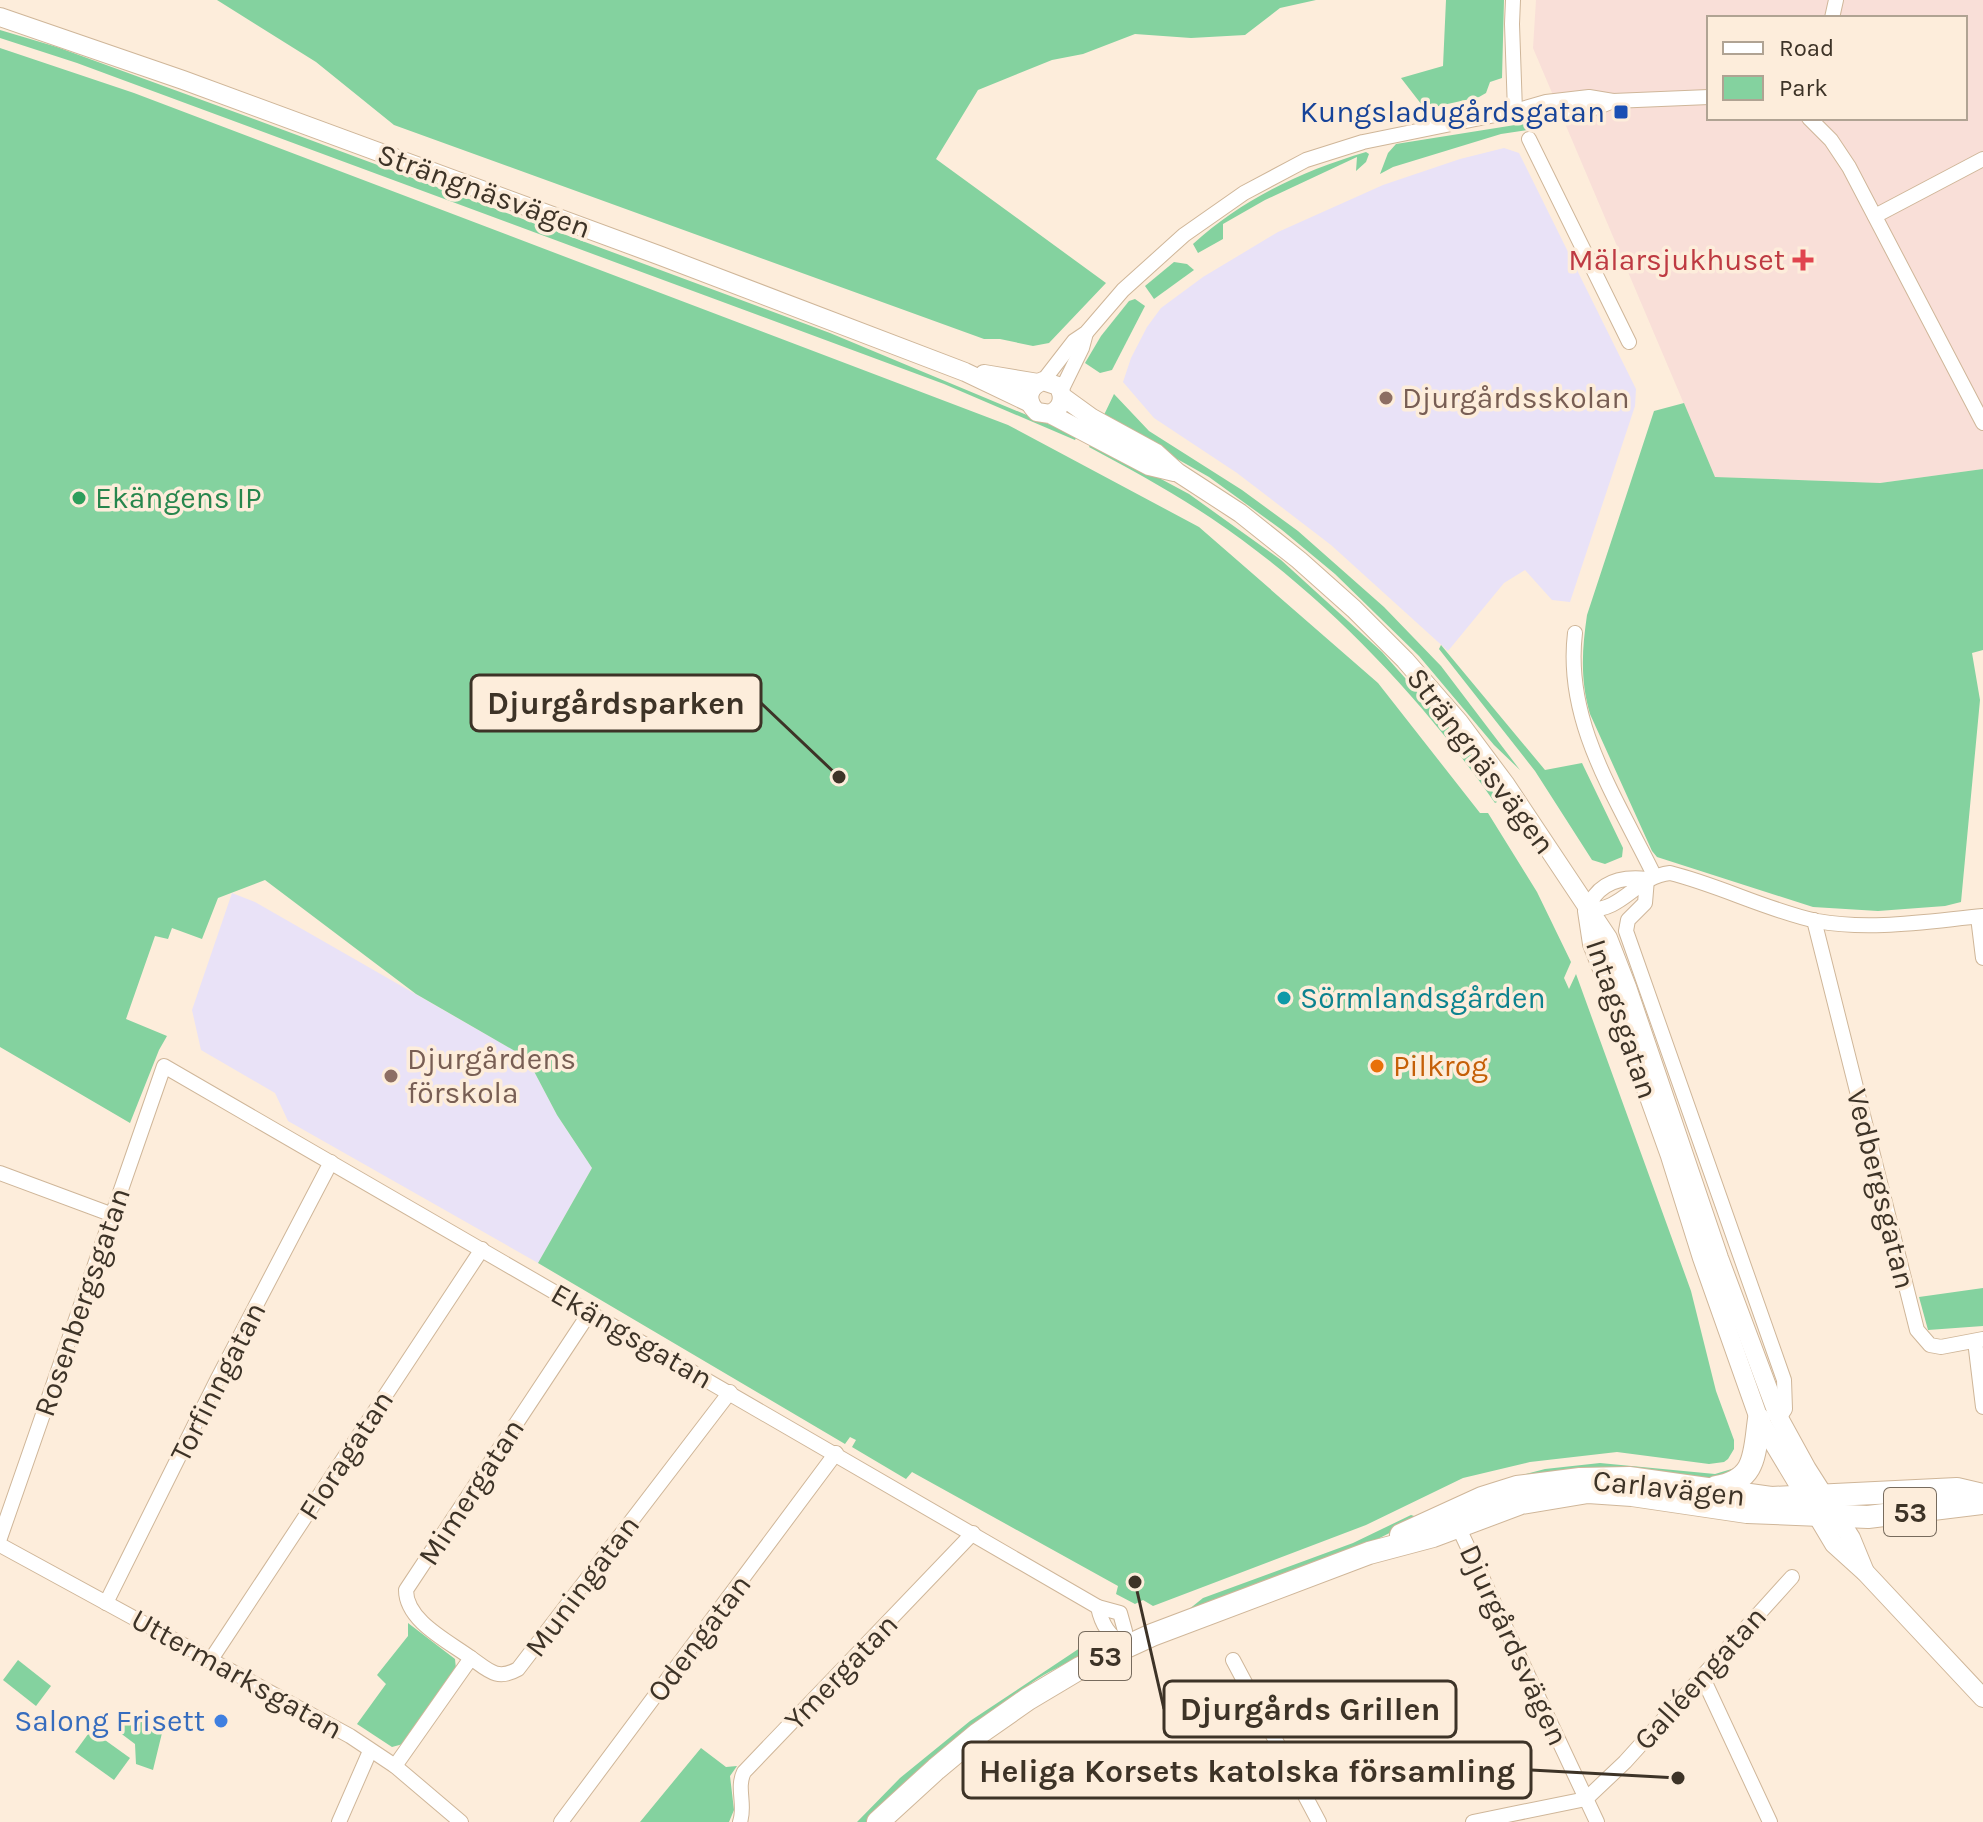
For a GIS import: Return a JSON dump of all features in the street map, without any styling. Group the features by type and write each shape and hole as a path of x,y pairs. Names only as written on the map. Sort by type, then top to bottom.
{"main road":[{"name":"Strängnäsvägen","path":"0,17 198,85 965,372 1030,403"},
{"name":"Strängnäsvägen","path":"965,372 1040,382"},
{"path":"1040,382 1054,383 1062,394 1059,407 1050,414 1037,412 1030,403 1030,391 1040,382"},
{"name":"Strängnäsvägen","path":"1062,394 1092,418 1156,453 1177,472 1240,513 1354,609 1405,660 1459,722 1506,785 1587,910"},
{"name":"Strängnäsvägen","path":"1050,414 1149,466 1177,472"},
{"name":"Intagsgatan","path":"1587,910 1592,944 1670,1156 1702,1258 1769,1418 1820,1506 1851,1538 1865,1572 1983,1698"},
{"path":"1705,1490 1732,1484 1743,1478 1752,1465 1769,1418"},
{"name":"Carlavägen","path":"878,1822 978,1734 1080,1668 1124,1647 1454,1518 1517,1487 1580,1479 1629,1478 1771,1498 1868,1517 1983,1503"},
{"name":"Carlavägen","path":"1454,1518 1588,1492 1632,1495 1729,1510 1820,1506 1957,1489 1983,1495"}],"street":[{"path":"1513,0 1515,111"},
{"path":"1040,382 1123,290 1184,235 1244,193 1306,160 1363,142 1546,102 1589,97 1613,101 1707,97"},
{"path":"1811,120 1831,140 1849,167 1983,423"},
{"path":"1529,139 1629,342"},
{"path":"1875,216 1983,159"},
{"path":"1062,394 1086,333"},
{"path":"1575,633 1574,681 1577,706 1587,739 1650,877"},
{"path":"1587,910 1601,910 1634,892 1650,877 1670,873 1814,920 1874,925 1980,916 1983,958"},
{"name":"Intagsgatan","path":"1650,877 1645,903 1628,920 1626,931 1784,1380 1785,1409 1769,1418"},
{"name":"Vedbergsgatan","path":"1814,920 1917,1330 1930,1345 1941,1347 1979,1340 1983,1407"},
{"name":"Ekängsgatan","path":"164,1066 1098,1607 1108,1634 1124,1647"},
{"name":"Rosenbergsgatan","path":"0,1538 164,1066"},
{"name":"Torfinngatan","path":"106,1603 217,1380 331,1162"},
{"path":"0,1173 113,1215"},
{"name":"Floragatan","path":"210,1661 482,1249"},
{"name":"Mimergatan","path":"471,1658 416,1616 406,1601 406,1590 590,1312"},
{"name":"Muningatan","path":"471,1658 493,1673 507,1675 518,1669 730,1392"},
{"name":"Odengatan","path":"561,1822 836,1453"},
{"name":"Djurgårdsvägen","path":"1454,1518 1597,1822"},
{"name":"Ymergatan","path":"740,1822 744,1811 739,1781 744,1772 973,1533"},
{"name":"Uttermarksgatan","path":"0,1545 350,1736 395,1766 461,1822"},
{"name":"Galléengatan","path":"1586,1799 1625,1762 1792,1577"},
{"path":"395,1766 471,1658"},
{"path":"1233,1660 1319,1822"},
{"path":"1702,1676 1770,1822"},
{"path":"339,1822 370,1751"},
{"path":"1473,1822 1586,1799"}],"shaded area":[{"name":"Mälarsjukhuset","path":"1536,0 1983,0 1983,469 1880,483 1715,477 1533,48"},
{"name":"Djurgårdsskolan","path":"1504,148 1519,153 1636,389 1635,406 1570,602 1552,600 1525,570 1504,583 1448,651 1331,545 1237,473 1154,418 1123,382 1131,358 1161,308 1203,277 1278,232 1383,185"},
{"name":"Djurgårdens förskola","path":"232,893 255,902 527,1058 557,1115 592,1168 538,1263 288,1121 275,1093 201,1050 192,1010"}],"green space":[{"path":"217,0 1316,0 1280,8 1245,35 1191,38 1135,34 1083,54 1052,60 978,90 936,159 1106,283 1049,343 1033,346 984,339 394,125 316,62"},
{"path":"1446,0 1504,0 1502,78 1490,82 1486,93 1479,97 1425,109 1401,78 1443,66"},
{"path":"0,30 57,47 830,333 1077,436 1075,440 944,384 77,63 0,38"},
{"path":"0,48 134,93 1008,425 1199,527 1378,683 1480,813 1488,813 1537,892 1571,962 1564,978 1569,989 1576,974 1691,1291 1716,1391 1734,1440 1734,1449 1728,1459 1709,1464 1617,1452 1530,1462 1463,1478 1366,1525 1153,1606 1143,1600 1135,1604 1116,1594 1118,1586 912,1472 906,1479 852,1447 856,1440 850,1437 845,1444 538,1263 592,1168 557,1115 527,1058 416,994 265,880 218,898 202,939 172,928 168,939 155,936 126,1019 167,1036 130,1123 0,1047"},
{"path":"1540,121 1534,129 1501,134 1393,167 1380,174 1388,153 1396,144"},
{"path":"1366,152 1369,154 1366,162 1356,171 1357,157 1265,200 1223,224 1223,239 1198,253 1193,244 1252,200 1319,168"},
{"path":"1174,262 1187,264 1194,270 1154,299 1145,286"},
{"path":"1135,299 1145,306 1112,370 1100,373 1085,363 1101,336 1129,301"},
{"path":"1114,394 1149,431 1242,490 1298,531 1384,607 1441,666 1520,770 1494,745 1419,656 1335,574 1282,530 1209,477 1103,417"},
{"path":"1684,403 1715,477 1880,483 1983,469 1983,650 1972,653 1980,700 1961,902 1878,911 1813,907 1657,857 1652,851 1590,714 1583,677 1584,640 1587,615 1654,411"},
{"path":"1092,442 1189,494 1281,560 1382,652 1454,733 1485,774 1497,802 1401,684 1329,612 1252,547 1181,499 1089,447"},
{"path":"1441,645 1545,770 1582,763 1623,848 1622,857 1605,864 1592,860 1535,771 1439,649"},
{"path":"1983,1288 1983,1326 1928,1330 1919,1297"},
{"path":"1600,1463 1715,1474 1735,1468 1724,1481 1490,1486 1545,1469"},
{"path":"1411,1515 1417,1519 1364,1546 1183,1614 1203,1598 1353,1543"},
{"path":"408,1623 455,1659 456,1669 403,1744 392,1747 357,1724 386,1684 377,1675 408,1636"},
{"path":"1098,1636 1086,1651 1027,1686 901,1789 867,1822 857,1822 900,1778 970,1721"},
{"path":"18,1660 51,1686 36,1706 3,1680"},
{"path":"131,1714 162,1733 153,1770 136,1764 135,1744 119,1732"},
{"path":"91,1730 130,1758 114,1780 75,1752"},
{"path":"701,1748 726,1767 737,1766 730,1776 734,1810 729,1822 640,1822"}],"place":[{"name":"Kungsladugårdsgatan","path":"1621,112"},
{"name":"Mälarsjukhuset","path":"1803,260"},
{"name":"Djurgårdsskolan","path":"1386,398"},
{"name":"Ekängens IP","path":"79,498"},
{"name":"Djurgårdsparken","path":"839,777"},
{"name":"Sörmlandsgården","path":"1284,998"},
{"name":"Pilkrog","path":"1377,1066"},
{"name":"Djurgårdens förskola","path":"391,1076"},
{"name":"Djurgårds Grillen","path":"1135,1582"},
{"name":"Salong Frisett","path":"221,1721"},
{"name":"Heliga Korsets katolska församling","path":"1678,1778"}]}
